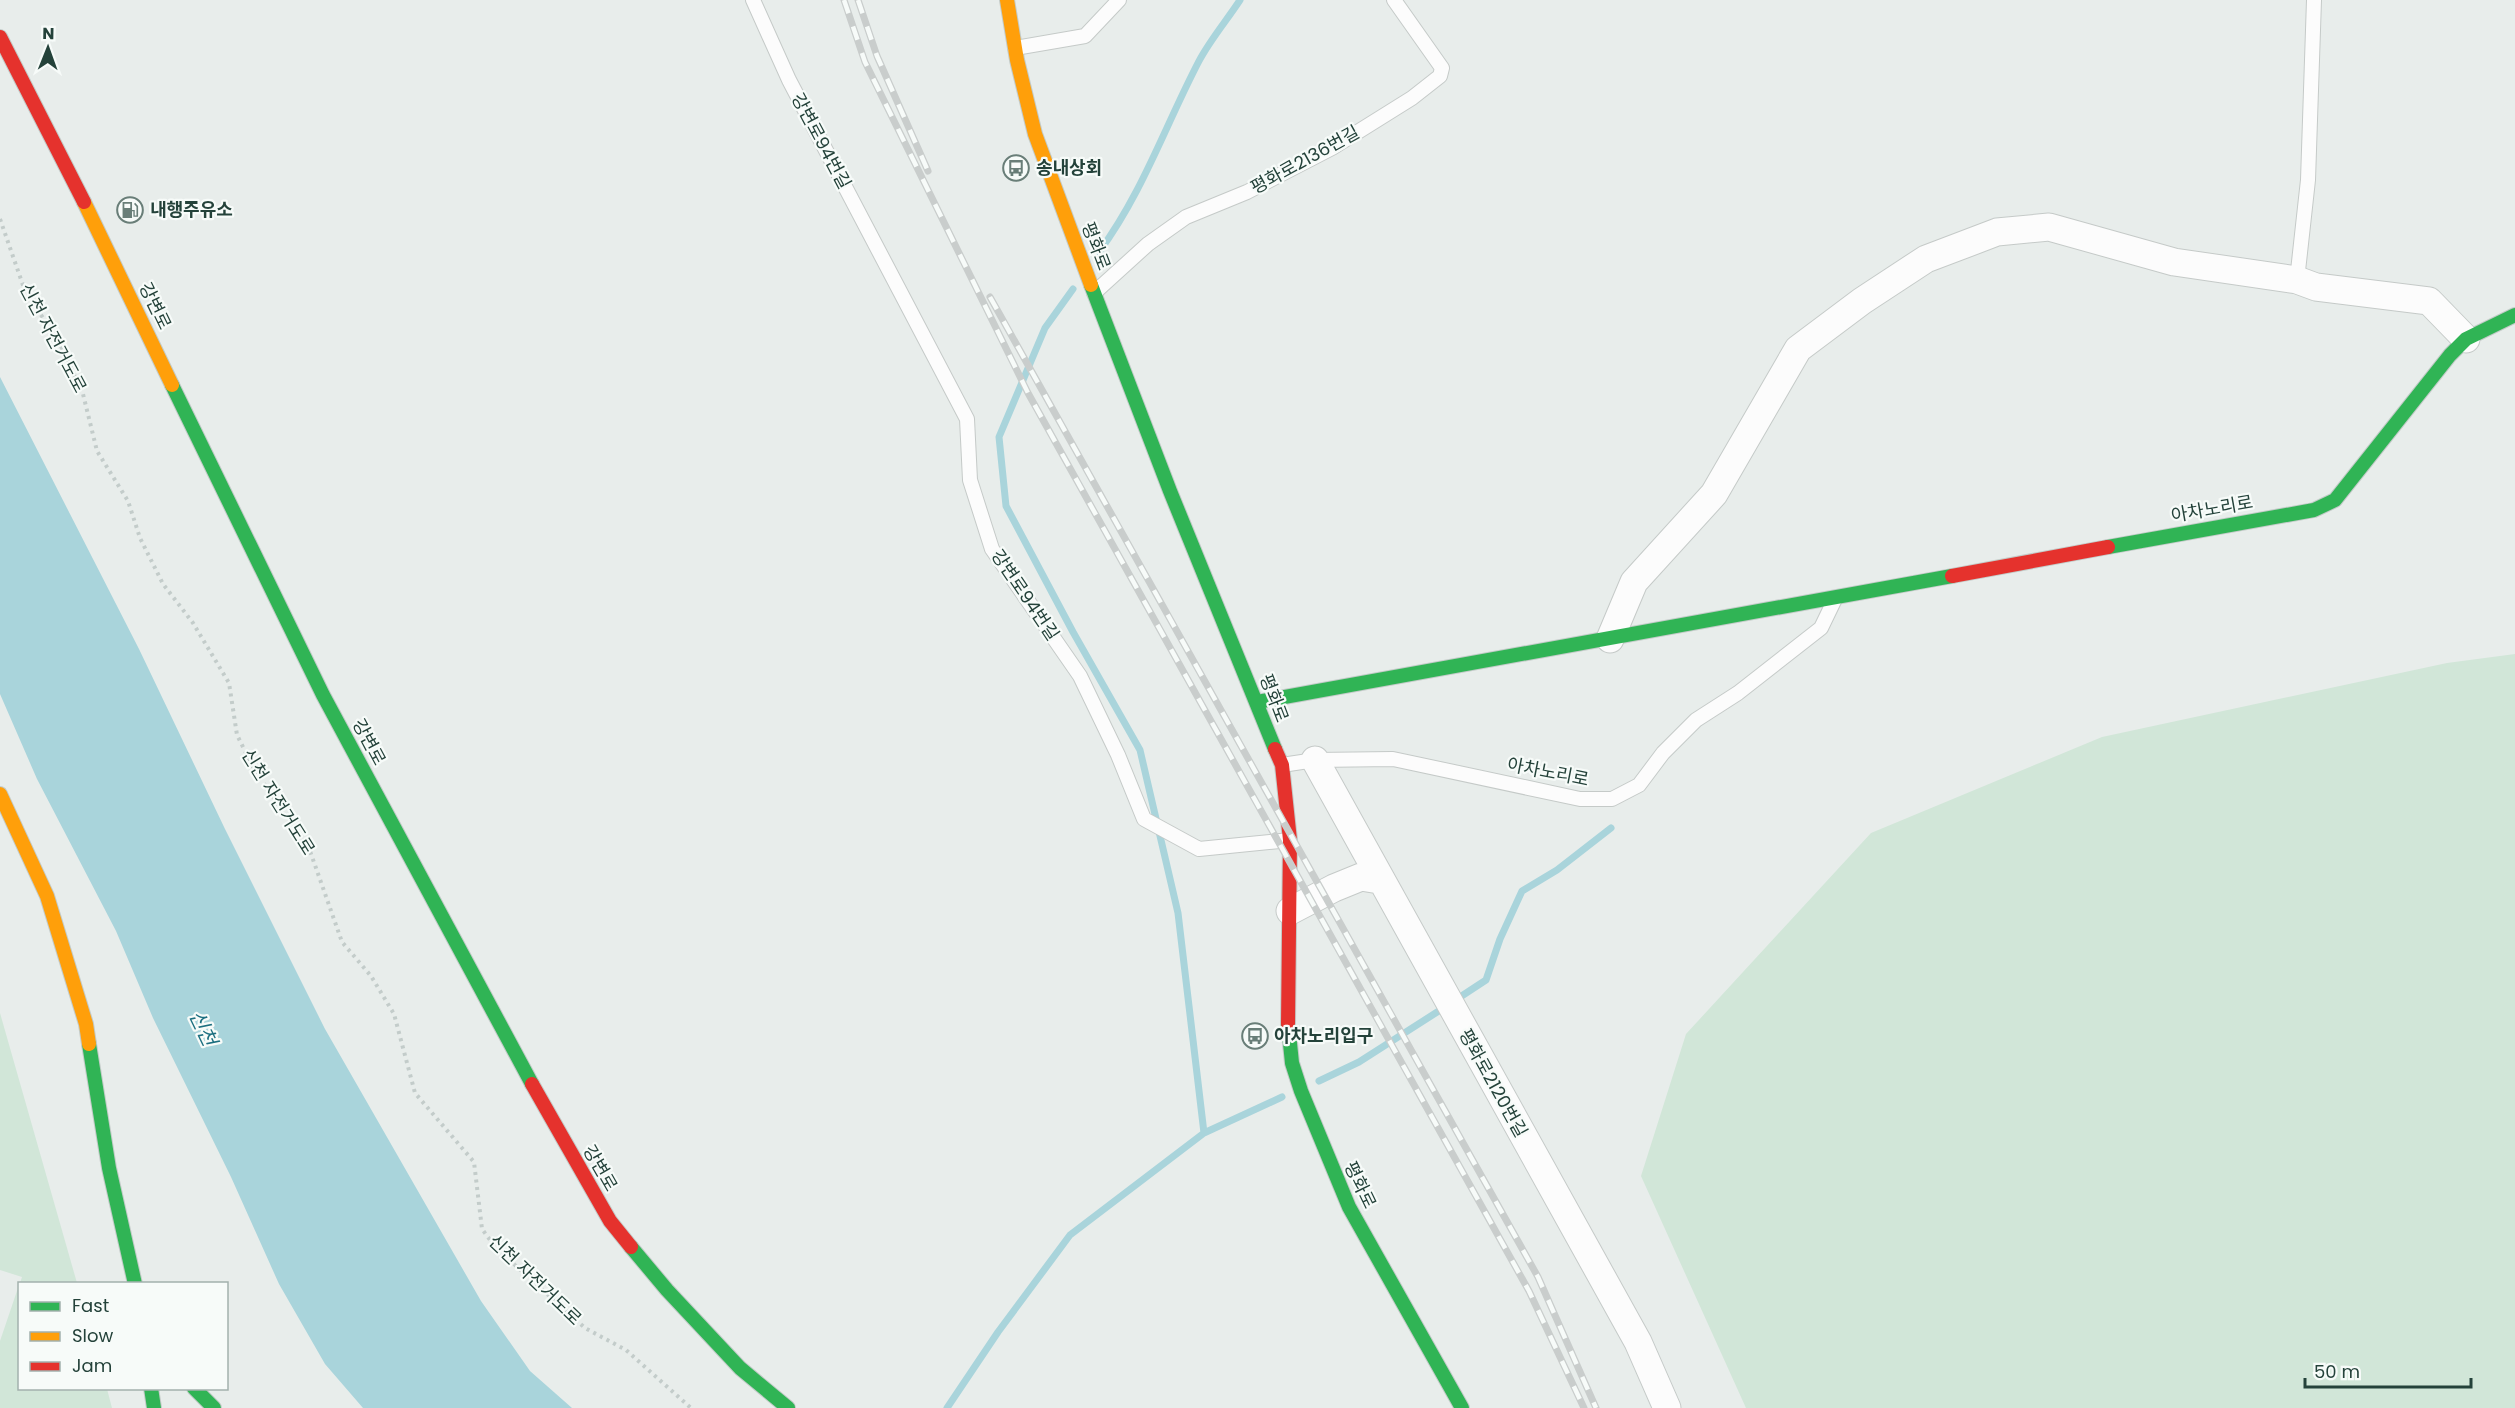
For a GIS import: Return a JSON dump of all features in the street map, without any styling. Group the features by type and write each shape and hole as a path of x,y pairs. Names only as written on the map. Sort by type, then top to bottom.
{"main road":[{"name":"평화로","path":"1006,0 1035,134 1170,491 1282,765 1290,840 1288,1028 1292,1063 1301,1091 1349,1207 1462,1408"},
{"name":"강변로","path":"0,37 64,161 323,696 569,1152 610,1221 667,1290 740,1368 788,1408"},
{"name":"아차노리로","path":"1257,702 2314,510 2335,500 2450,355 2466,339 2515,315"},
{"path":"0,794 47,896 86,1023 109,1168 135,1282"},
{"path":"152,1390 154,1408"},
{"path":"195,1390 214,1408"}],"street":[{"path":"1611,639 1634,582 1714,494 1798,350 1862,301 1926,260 1997,232 2049,227 2174,262 2297,280 2316,287 2428,301 2466,339"},
{"name":"평화로2120번길","path":"1315,760 1379,880 1638,1342 1667,1408"},
{"path":"1290,911 1361,877 1379,880"}],"lane":[{"name":"강변로94번길","path":"753,0 789,80 967,419 970,480 992,549 1080,676 1118,755 1144,819 1198,849 1290,840"},
{"path":"1015,48 1085,36 1119,0"},
{"name":"평화로2136번길","path":"1094,293 1148,244 1186,217 1247,192 1332,148 1412,98 1440,76 1442,68 1394,0"},
{"path":"2297,280 2308,180 2314,0"},
{"name":"아차노리로","path":"1282,765 1315,760 1393,759 1580,799 1611,800 1639,785 1662,753 1696,720 1738,693 1821,628 1835,598"}],"path":[{"name":"신천 자전거도로","path":"0,219 25,291 59,342 83,394 97,451 128,501 140,538 163,584 193,623 229,683 237,735 254,769 310,851 342,942 371,976 394,1014 415,1093 474,1162 482,1228 496,1248 585,1328 626,1350 691,1408"}],"green space":[{"path":"2515,654 2515,1408 1746,1408 1641,1176 1686,1034 1871,833 2102,737 2447,663"},
{"path":"0,1013 77,1282 20,1282 22,1277 0,1270"},
{"path":"18,1288 18,1390 107,1390 112,1408 0,1408 0,1341"}],"water":[{"name":"신천","path":"0,377 139,649 225,829 325,1029 481,1301 530,1371 572,1408 363,1408 325,1364 279,1284 231,1177 153,1018 116,931 37,779 0,694"}],"waterway":[{"path":"1099,252 1115,229 1141,182 1199,61 1240,0"},
{"path":"947,1408 998,1332 1070,1235 1204,1133 1178,913 1140,750 1073,632 1006,506 999,437 1045,328 1073,289"},
{"path":"1454,1001 1486,980 1500,939 1522,891 1557,870 1611,828"},
{"path":"1319,1081 1359,1062 1445,1007"},
{"path":"1204,1133 1282,1097"}],"railway":[{"path":"844,0 865,62 1028,393 1529,1291 1584,1408"},
{"path":"858,0 877,56 928,171"},
{"path":"990,297 1538,1277 1596,1408"}],"traffic: fast":[{"path":"1091,285 1170,491 1275,749"},
{"path":"2108,547 2314,510 2335,500 2450,355 2466,339 2515,315"},
{"path":"172,385 323,695 532,1084"},
{"path":"1257,702 1952,576"},
{"path":"1288,1024 1292,1063 1301,1091 1349,1207 1462,1408"},
{"path":"89,1044 109,1168 135,1282"},
{"path":"631,1247 667,1290 740,1368 788,1408"},
{"path":"151,1390 154,1408"},
{"path":"196,1390 214,1408"}],"traffic: slow":[{"path":"1007,0 1017,60 1035,134 1091,285"},
{"path":"84,202 172,385"},
{"path":"0,794 47,896 86,1024 89,1044"}],"traffic: jam":[{"path":"0,37 84,202"},
{"path":"1952,576 2108,547"},
{"path":"1275,749 1282,765 1290,840 1288,1024"},
{"path":"532,1084 610,1221 631,1247"}],"place":[{"name":"송내상회","path":"1016,168"},
{"name":"내행주유소","path":"130,210"},
{"name":"아차노리입구","path":"1255,1036"}]}
